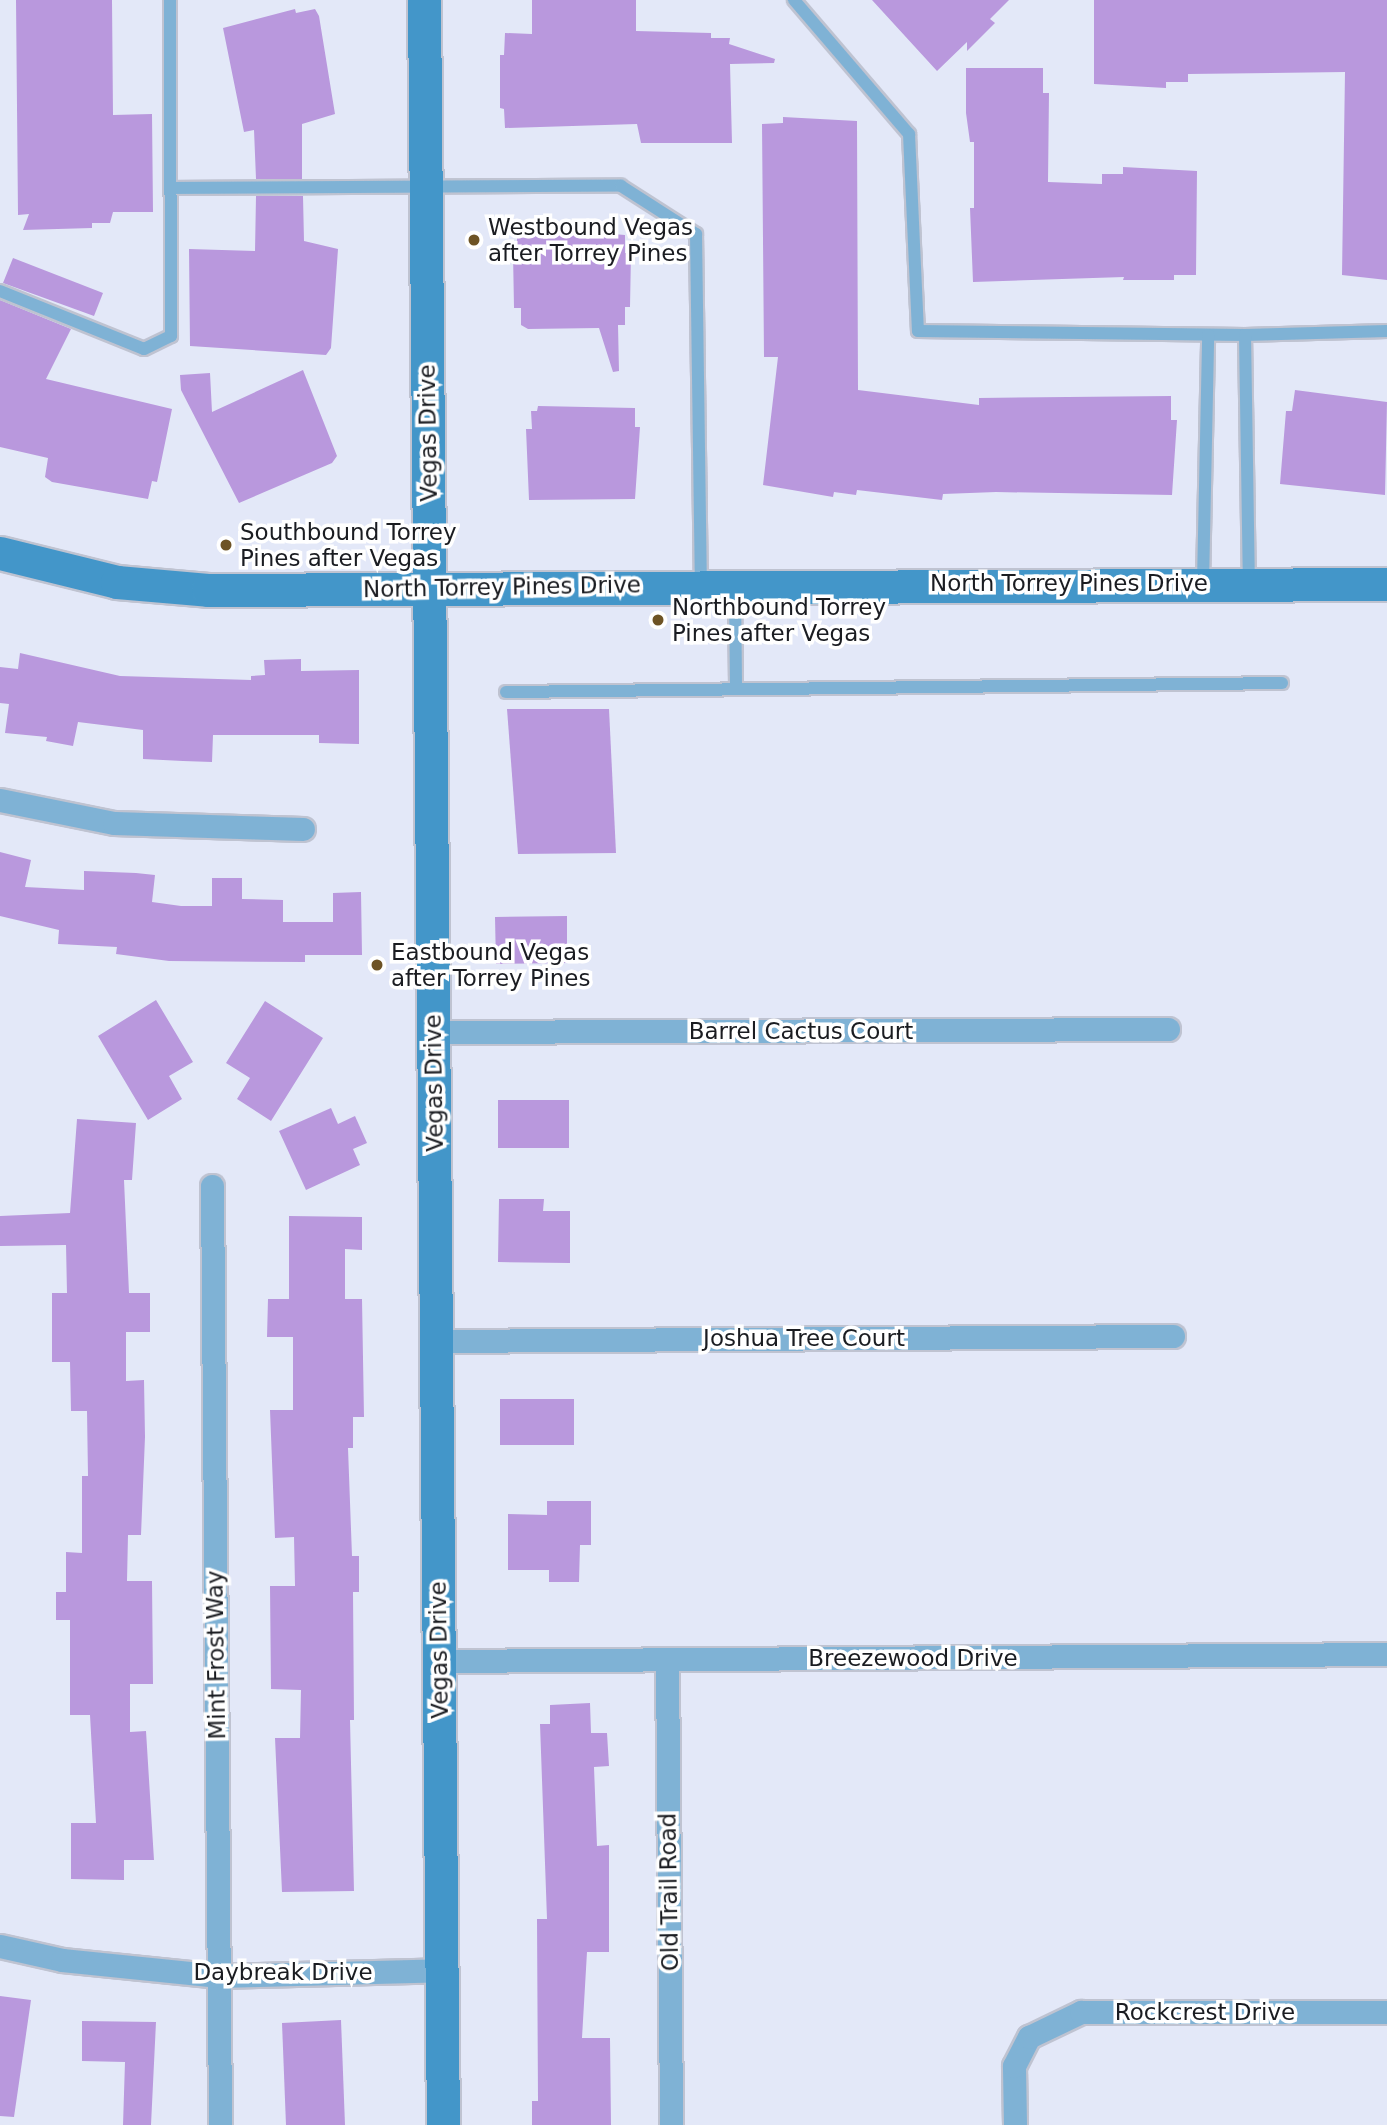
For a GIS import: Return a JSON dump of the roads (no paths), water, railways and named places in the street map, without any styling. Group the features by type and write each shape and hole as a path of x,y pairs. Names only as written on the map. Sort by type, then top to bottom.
{"main road":[{"name":"Vegas Drive","path":"424,0 443,2125"},
{"name":"North Torrey Pines Drive","path":"0,553 86,576 147,586 429,588 1387,583"}],"street":[{"path":"0,800 114,823 303,829"},
{"name":"Barrel Cactus Court","path":"433,1032 1168,1029"},
{"name":"Mint Frost Way","path":"212,1186 220,2125"},
{"name":"Joshua Tree Court","path":"436,1341 1173,1336"},
{"name":"Breezewood Drive","path":"439,1661 1387,1654"},
{"name":"Old Trail Road","path":"667,1660 671,2125"},
{"name":"Daybreak Drive","path":"0,1946 62,1960 219,1976 442,1970"},
{"name":"Rockcrest Drive","path":"1015,2125 1014,2066 1029,2037 1081,2012 1387,2012"}],"lane":[{"path":"0,291 144,349 171,335 170,0"},
{"path":"794,0 909,134 918,331 1208,335 1387,331"},
{"path":"170,188 621,186 696,234 701,585"},
{"path":"1203,583 1208,335"},
{"path":"1245,335 1249,583"},
{"path":"735,585 736,689"},
{"path":"506,692 1282,683"}],"place":[{"name":"Westbound Vegas after Torrey Pines","path":"474,240"},
{"name":"Southbound Torrey Pines after Vegas","path":"226,545"},
{"name":"Northbound Torrey Pines after Vegas","path":"658,620"},
{"name":"Eastbound Vegas after Torrey Pines","path":"377,965"}]}
